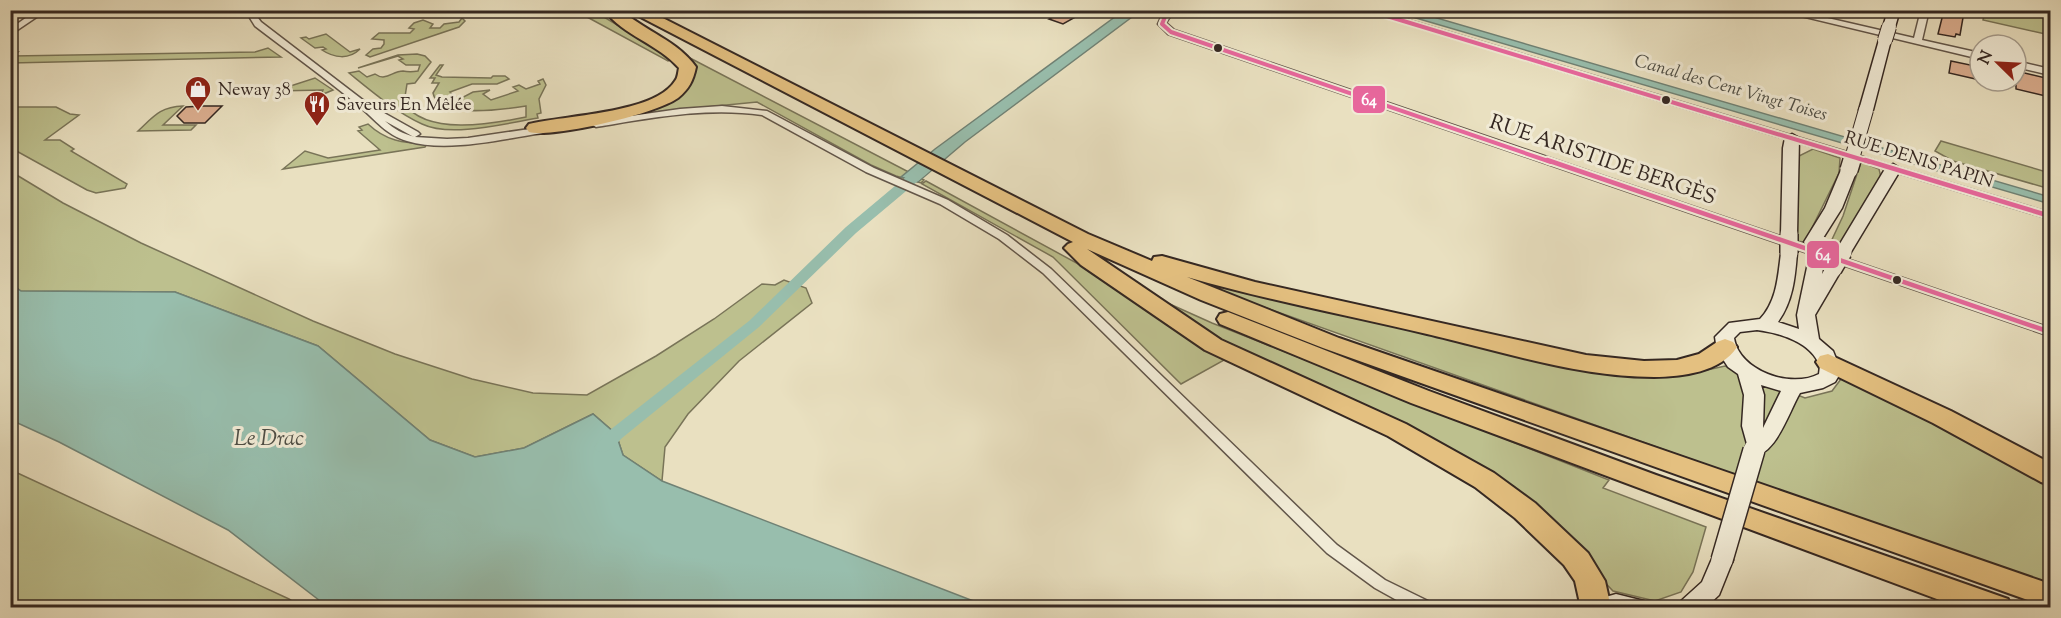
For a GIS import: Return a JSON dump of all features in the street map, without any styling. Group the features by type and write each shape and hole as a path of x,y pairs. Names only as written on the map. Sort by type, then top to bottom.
{"highway":[{"path":"535,128 642,108 666,98 685,82 688,67 682,57 627,24 614,10"},
{"path":"614,10 909,158"},
{"path":"634,10 909,158 931,178 1217,314 1332,362 1647,482 1997,608"},
{"path":"931,178 1196,272 1576,360 1646,369 1680,367 1703,362 1725,347"},
{"path":"1056,223 1081,238 1209,295 1331,343 2050,596"},
{"path":"1076,248 1086,261 1136,291 1181,325 1213,345 1438,452 1486,479 1530,513 1575,559 1590,580 1598,608"},
{"path":"1828,362 1942,417 2050,475"}],"main road":[{"path":"1766,325 1776,314 1784,291 1827,222 1849,170 1894,10"},
{"path":"1792,138 1789,234 1809,252"},
{"path":"1806,315 1893,169"},
{"path":"1809,252 1806,315 1810,342"},
{"path":"1742,325 1766,325 1789,331 1810,342 1828,362 1830,373 1824,381 1811,386 1794,386 1769,381 1746,370 1732,359 1725,347 1724,337 1730,329 1742,325"},
{"path":"1689,608 1711,588 1722,560 1756,447 1752,426 1754,395 1746,370"},
{"path":"1756,447 1770,434 1794,386"},
{"path":"1598,608 1616,604 1636,608"}],"street":[{"path":"10,33 43,10"},
{"path":"254,10 256,21 365,106 393,133 403,137 438,142 648,116"},
{"name":"RUE ARISTIDE BERGÈS","path":"1174,10 1165,17 1162,24 1171,32 2050,332"},
{"name":"RUE DENIS PAPIN","path":"1365,10 2050,216"},
{"path":"1780,10 1968,53"},
{"path":"1917,42 1925,10"},
{"path":"2028,67 2050,72"},
{"path":"365,106 411,134 438,139 723,109 764,113 894,181 931,178 976,221 1024,252 1047,271 1332,549 1380,584 1426,608"}],"shaded area":[{"path":"576,11 594,11 674,59 668,61"},
{"path":"1985,11 2026,11 2050,16 2050,35 1983,20"},
{"path":"462,18 465,21 459,27 370,57 366,55 373,49 381,48 384,44 384,40 372,39 379,33 410,33 414,29 409,28 414,23 423,20 433,24 430,28 440,28 444,24 459,22"},
{"path":"326,34 350,52 360,49 351,55 336,56 322,50 326,49 323,47 315,48 301,38 309,39"},
{"path":"268,48 281,57 11,63 11,52 18,52 13,56 255,52"},
{"path":"398,55 425,56 431,62 415,83 407,84 404,103 414,113 428,120 460,125 526,117 526,106 474,111 447,107 438,101 433,93 439,83 432,83 435,78 430,78 440,65 443,65 436,75 442,77 505,76 509,79 497,84 472,84 450,92 455,96 451,98 456,101 473,92 490,90 483,94 491,100 518,91 513,87 519,85 526,89 540,84 538,81 543,79 546,85 539,99 541,113 537,114 538,118 479,128 448,130 434,128 403,114 349,73 359,71 367,77 375,74 386,77 399,71 418,71 420,65 406,65 399,60 403,59 398,56 358,68"},
{"path":"690,58 924,180 921,183 896,176 871,165 757,102 635,114 672,97"},
{"path":"315,78 333,90 321,95 323,90 275,91"},
{"path":"183,106 163,125 196,125 191,130 138,131 163,110"},
{"path":"11,107 56,107 70,114 79,115 45,140 60,140 74,149 71,151 127,184 125,188 96,193 87,190 11,148"},
{"path":"368,124 388,138 427,144 425,147 283,169 305,151 328,158 380,150 358,131 362,130 359,127"},
{"path":"1941,141 2050,173 2050,189 1953,161 1935,151"},
{"path":"1813,149 1840,158 1839,173 1805,242 1795,241 1799,156"},
{"path":"1861,162 1879,169 1882,182 1837,251 1831,253 1828,248 1843,216"},
{"path":"10,171 63,203 141,243 313,321 395,354 472,379 533,393 587,395 656,356 714,319 762,284 775,285 784,280 806,288 812,303 739,361 688,414 665,447 662,481 623,455 616,434 593,414 524,448 475,457 430,440 318,346 175,292 21,291 11,284"},
{"path":"926,181 1093,272 1226,359 1181,384 1053,257 922,184"},
{"path":"1211,279 1542,357 1698,372 1725,366 1805,398 1832,391 1844,375 1978,442 2050,482 2050,587 1244,300 1207,285"},
{"path":"1163,301 1212,323 1609,480 1603,488 1706,527 1693,572 1681,592 1655,601 1613,591 1562,537 1496,479 1203,335 1167,309"},
{"path":"11,470 289,599 301,607 11,607"}],"water":[{"path":"1123,11 1140,11 965,142 918,182 901,177 935,149"},
{"path":"1392,11 1413,11 2050,197 2050,204"},
{"name":"Le Drac","path":"11,284 21,291 175,292 318,346 430,440 475,457 524,448 593,414 616,434 623,455 662,481 989,607 328,607 228,530 59,442 11,420"}],"building":[{"path":"1066,10 1088,10 1063,24 1049,19"},
{"path":"1944,10 1964,12 1960,35 1956,34 1955,37 1938,34"},
{"path":"1951,61 1968,65 1968,77 1949,73"},
{"path":"2028,74 2050,79 2050,97 2028,92"},
{"name":"Neway 38","path":"222,106 205,123 184,123 177,116 186,107"}],"waterway":[{"path":"603,447 616,434 754,324 851,230 925,168"}],"transit line":[{"name":"64","path":"1173,10 1165,17 1162,24 1171,32 2050,332"},
{"name":"64","path":"1367,10 2050,216"}],"place":[{"name":"Neway 38","path":"198,112"},
{"name":"Saveurs En Mêlée","path":"317,127"}],"water label":[{"name":"Canal des Cent Vingt Toises","path":"1731,87"}]}
